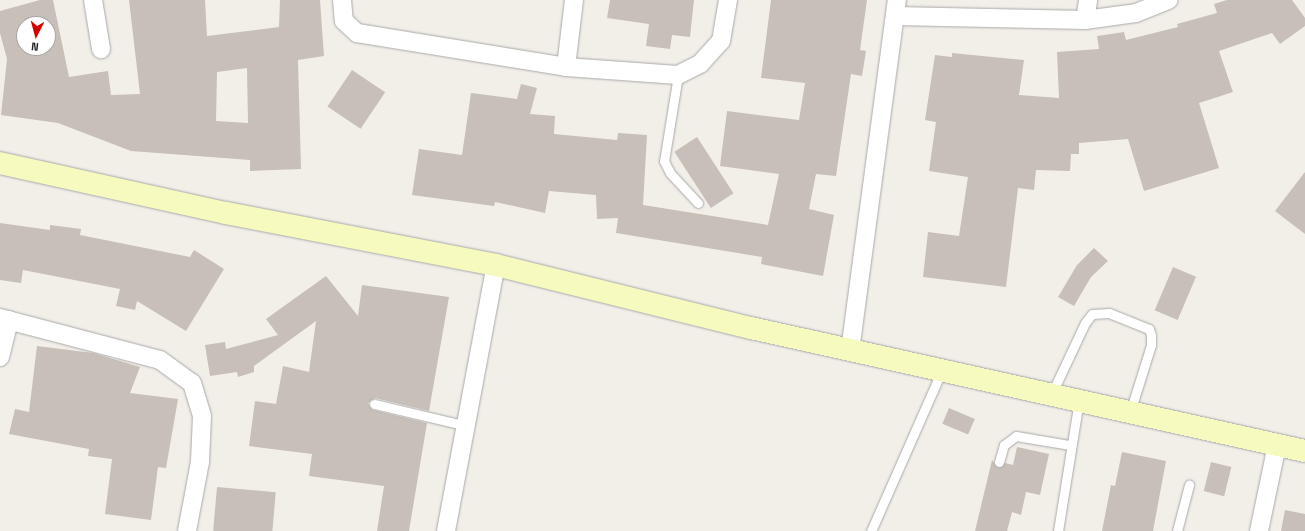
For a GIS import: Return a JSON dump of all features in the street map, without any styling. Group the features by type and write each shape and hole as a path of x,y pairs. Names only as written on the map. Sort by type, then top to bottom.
{"main road":[{"path":"0,162 226,213 496,265 850,351 1080,398 1130,412 1305,451"}],"street":[{"path":"93,0 100,49"},
{"path":"342,0 344,21 357,33 566,67 678,75 700,64 721,41 728,0"},
{"path":"566,67 574,0"},
{"path":"1086,20 1088,0"},
{"path":"850,351 896,8 1086,20 1136,13 1169,0"},
{"path":"446,531 463,425 496,265"},
{"path":"0,357 4,319 160,360 192,383 202,416 200,462 187,531"},
{"path":"1259,531 1277,445"}],"lane":[{"path":"678,75 664,161 670,173 698,202"},
{"path":"1052,393 1085,322 1092,314 1109,313 1149,329 1151,335 1151,345 1130,412"},
{"path":"871,531 942,370"},
{"path":"1058,531 1070,445 1080,398"},
{"path":"374,404 463,425"},
{"path":"999,462 1004,445 1016,436 1070,445"},
{"path":"1177,531 1189,486"}],"building":[{"path":"40,0 53,0 69,77 108,71 111,95 140,94 129,0 205,0 207,36 279,27 280,0 320,0 324,56 298,60 301,169 250,171 250,160 131,151 58,123 1,115 7,59 0,33 0,11","holes":["247,68 248,123 216,121 217,72"]},
{"path":"610,0 694,0 690,37 672,35 670,49 646,46 649,24 607,18"},
{"path":"771,0 867,0 860,50 866,51 862,76 851,74 836,176 816,174 809,209 834,215 823,276 761,264 762,257 616,233 618,218 597,219 596,195 549,191 545,213 495,202 494,206 412,195 419,149 462,155 471,93 517,99 521,84 537,88 530,114 555,116 554,134 617,140 618,133 647,135 643,205 768,225 779,174 720,166 727,111 799,120 805,83 761,78"},
{"path":"1227,0 1292,0 1305,18 1305,26 1280,44 1272,33 1219,51 1233,92 1199,103 1219,168 1144,191 1128,139 1079,143 1079,154 1071,154 1070,171 1036,170 1034,190 1018,188 1006,287 923,277 928,232 959,236 968,177 929,171 936,122 925,120 935,55 952,57 952,53 1024,60 1019,95 1059,98 1057,52 1099,49 1097,36 1124,32 1126,40 1178,27 1177,24 1217,13 1214,4"},
{"path":"352,70 385,92 361,129 327,106"},
{"path":"697,137 733,193 711,208 674,152"},
{"path":"1305,172 1305,234 1275,211"},
{"path":"0,223 50,230 50,225 81,229 80,235 190,257 194,250 224,269 186,331 137,301 135,310 116,306 120,289 23,270 21,283 0,280"},
{"path":"1094,248 1108,261 1091,277 1074,306 1058,297 1077,265"},
{"path":"1173,267 1196,277 1178,320 1155,310"},
{"path":"326,276 358,316 362,285 449,297 429,411 375,398 368,403 373,410 427,423 409,531 377,531 384,486 309,476 312,454 249,446 255,401 276,404 283,366 309,372 316,321 254,366 254,372 238,377 237,372 210,376 205,345 225,342 226,349 278,335 266,319"},
{"path":"37,346 93,353 140,367 130,393 178,399 166,468 158,467 151,520 105,514 112,459 88,456 89,449 9,434 15,409 29,412"},
{"path":"949,408 975,419 968,435 942,424"},
{"path":"1017,447 1049,454 1040,495 1026,492 1021,515 1012,512 1007,531 975,531 992,460 998,468 1005,463 1013,465"},
{"path":"1122,452 1166,461 1153,531 1102,531 1111,485 1115,486"},
{"path":"1211,462 1231,467 1224,496 1204,491"},
{"path":"217,487 276,492 272,531 213,531"},
{"path":"1285,510 1305,514 1305,531 1281,531"}]}
